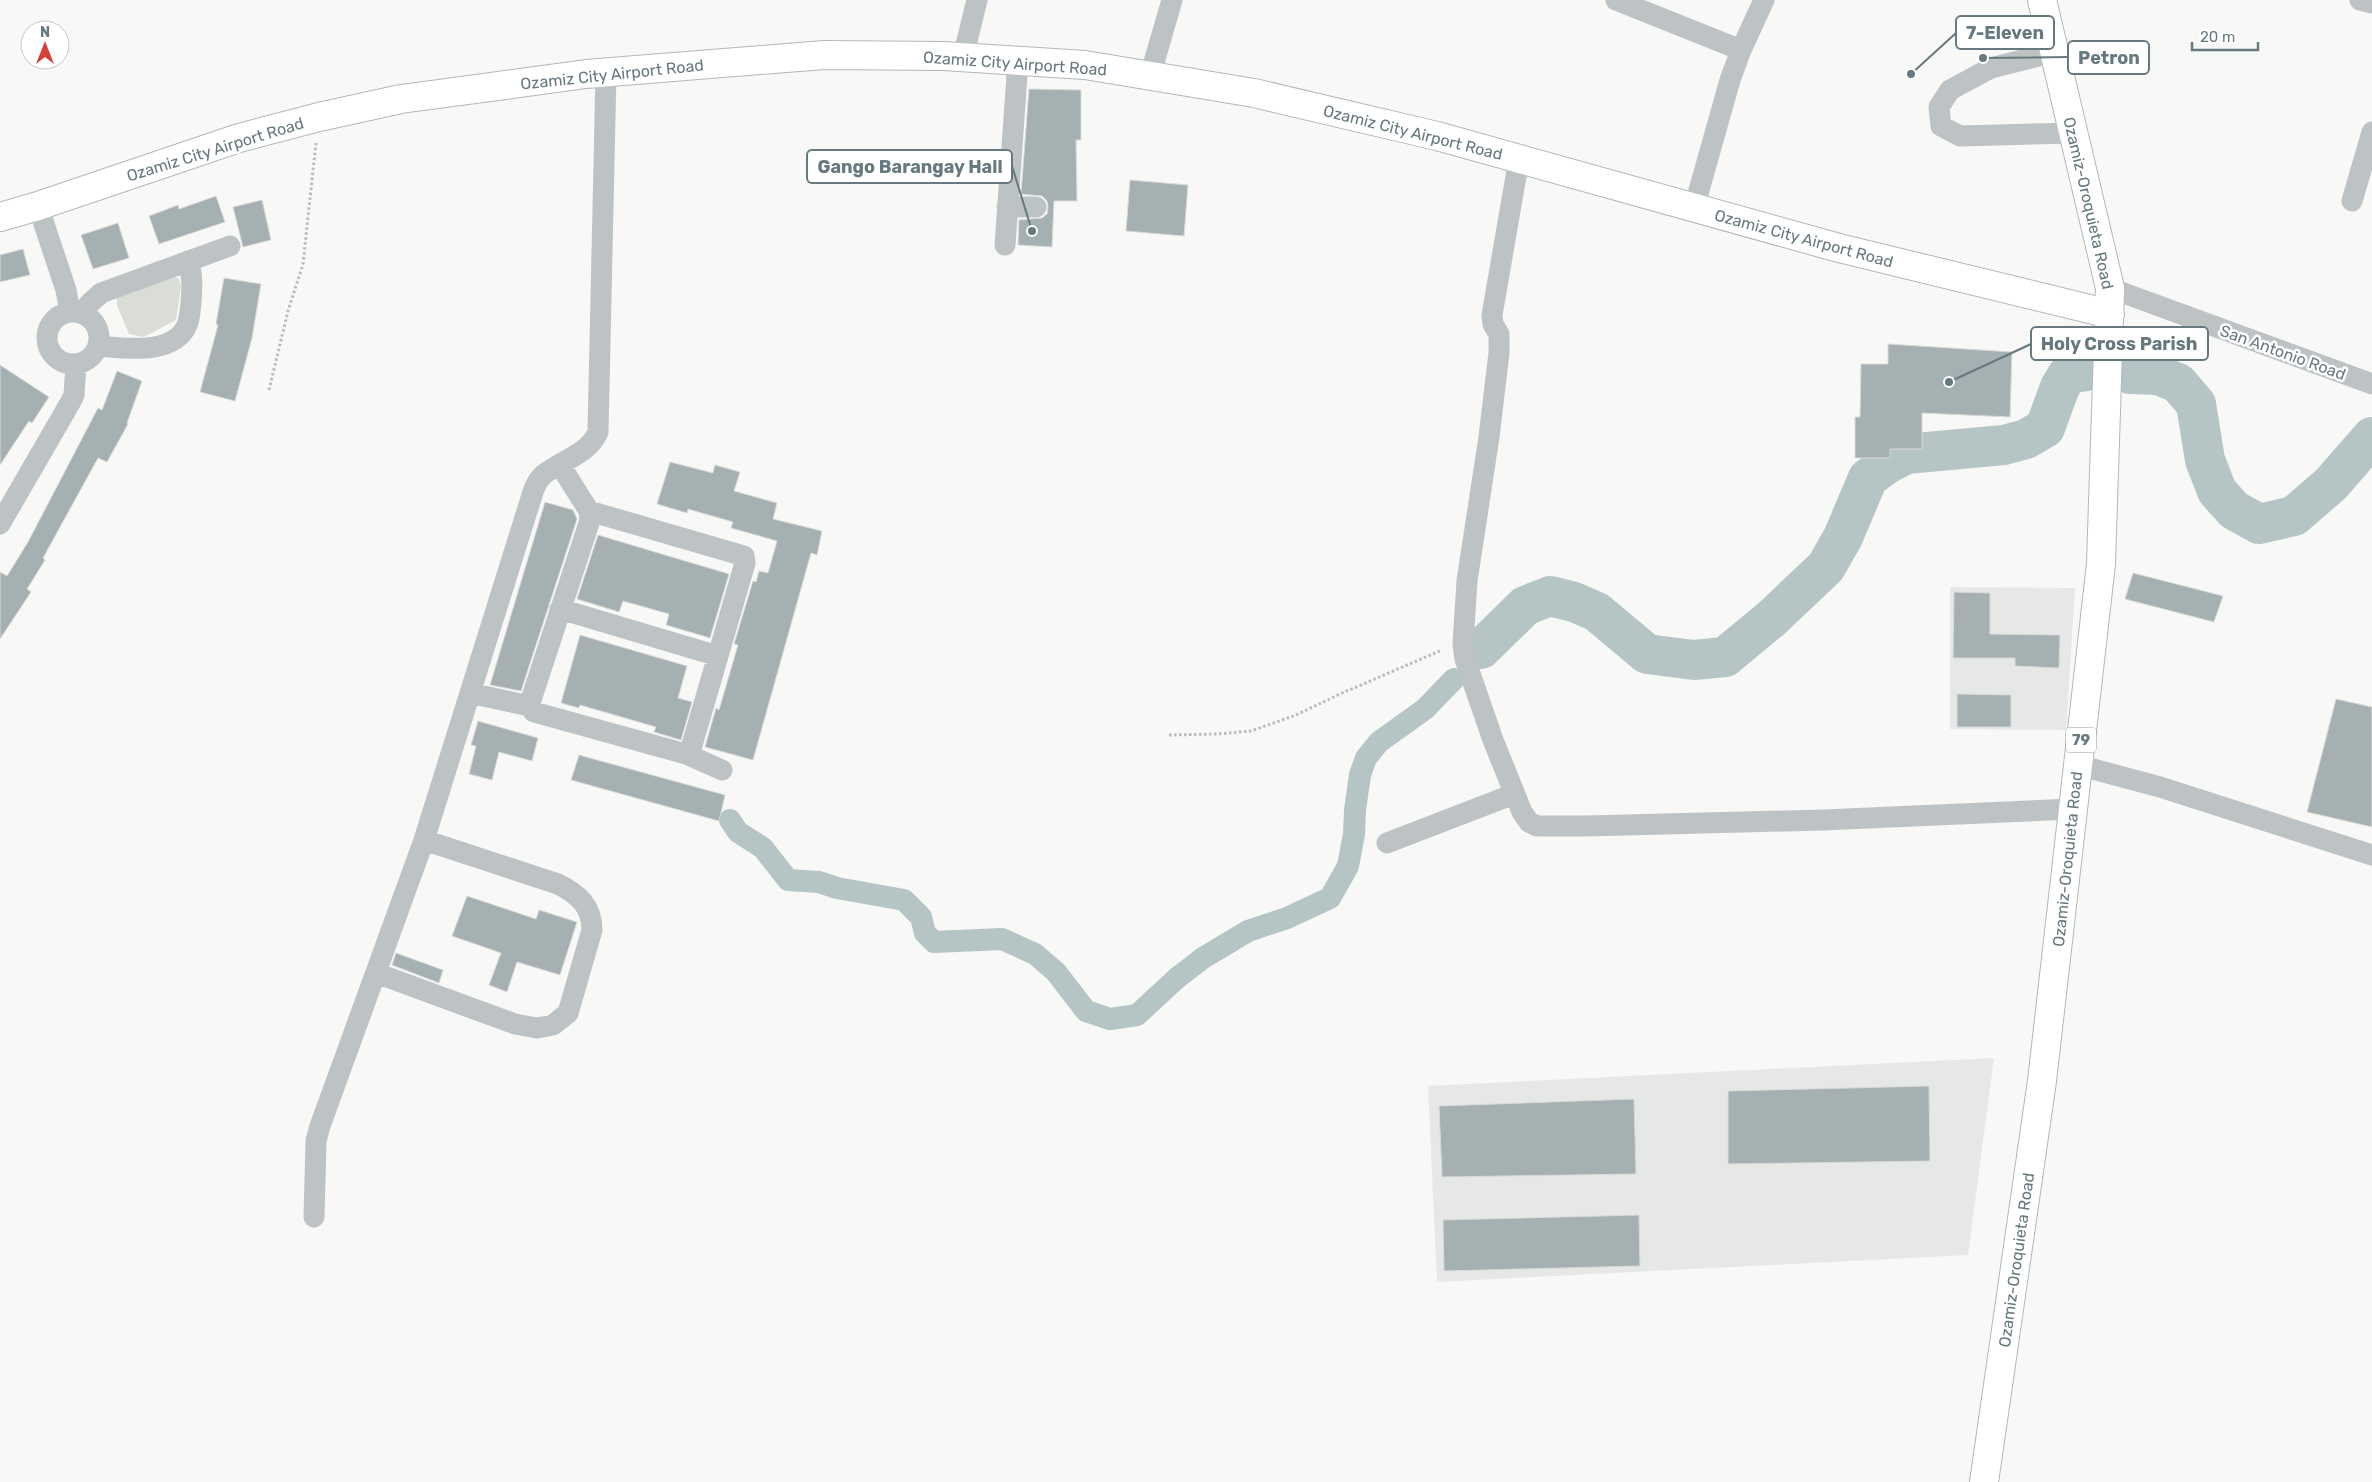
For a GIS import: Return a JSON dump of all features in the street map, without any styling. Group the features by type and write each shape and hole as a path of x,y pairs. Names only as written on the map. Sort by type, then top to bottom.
{"main road":[{"name":"Ozamiz-Oroquieta Road","path":"1984,1482 2042,1081 2101,564 2110,301 2042,0"},
{"name":"Ozamiz City Airport Road","path":"0,217 239,138 319,117 401,99 606,73 824,55 963,57 1085,65 1254,93 1436,136 1839,248 2110,301"}],"street":[{"path":"963,57 977,0"},
{"path":"1150,76 1172,0"},
{"path":"1616,0 1741,50"},
{"path":"1694,208 1730,80 1741,50 1764,0"},
{"path":"2360,0 2372,4"},
{"path":"2054,52 1991,68 1950,90 1939,107 1941,126 1960,136 2073,133"},
{"path":"1005,245 1018,61"},
{"path":"314,1218 316,1141 320,1126 424,840 533,492 543,475 587,446 594,440 598,432 606,73"},
{"path":"2352,201 2372,132"},
{"path":"1519,159 1492,315 1493,324 1498,334 1498,352 1489,437 1467,581 1463,640 1465,659 1493,740 1514,794 1529,822 1537,826 1587,826 1804,821 2073,809"},
{"path":"38,206 66,290 77,313"},
{"path":"1007,206 1036,207"},
{"path":"77,313 101,293 230,246"},
{"path":"98,346 148,348 164,344 179,336 190,316 192,283 188,261"},
{"name":"San Antonio Road","path":"2110,301 2372,384"},
{"path":"77,313 89,317 97,327 99,333 98,346 90,358 76,364 62,362 51,352 47,337 52,323 63,314 77,313"},
{"path":"0,524 74,395 76,364"},
{"path":"529,706 590,520 589,511 560,465"},
{"path":"589,511 744,556 745,563 690,752 686,754"},
{"path":"560,609 718,656"},
{"path":"470,692 529,706 534,712 686,754 722,770"},
{"path":"2078,765 2160,787 2372,855"},
{"path":"1387,843 1514,794"},
{"path":"376,973 515,1024 537,1028 553,1025 568,1013 592,930 592,920 587,906 574,892 558,884 424,840"}],"path":[{"path":"269,390 273,368 305,254 319,117"},
{"path":"1169,735 1217,734 1257,729 1296,715 1463,640"}],"shaded area":[{"path":"175,277 179,279 181,286 176,320 144,337 129,334 117,305 117,297"},
{"path":"1950,587 2075,588 2066,730 1950,729"},
{"path":"1994,1058 1968,1255 1437,1282 1428,1086"}],"building":[{"path":"1029,89 1081,90 1081,140 1076,140 1077,201 1054,201 1052,247 1018,245 1019,220 1042,218 1047,214 1048,207 1047,201 1042,196 1021,194"},
{"path":"1130,180 1188,185 1184,236 1126,231"},
{"path":"216,196 225,222 159,244 149,216 178,205 179,209"},
{"path":"262,200 271,240 243,247 233,207"},
{"path":"118,223 129,258 93,269 81,235"},
{"path":"23,249 30,275 0,282 0,255"},
{"path":"224,278 261,284 252,338 235,401 200,392 218,325 216,324"},
{"path":"1888,344 2012,352 2010,417 1922,413 1922,449 1890,449 1890,458 1855,458 1855,417 1860,417 1861,364 1888,364"},
{"path":"0,365 49,397 32,423 29,421 0,465"},
{"path":"117,371 142,381 128,424 107,462 98,458 43,558 45,560 27,589 31,592 0,639 0,572 7,576 28,542 98,408 102,410"},
{"path":"670,462 713,473 715,465 740,472 734,491 777,503 773,519 822,531 817,555 811,553 753,760 705,747 716,708 719,710 738,645 734,644 753,581 756,582 759,571 768,573 777,541 731,528 733,522 688,509 687,513 657,504"},
{"path":"545,502 573,510 577,519 521,691 490,685"},
{"path":"598,535 729,574 710,638 666,625 669,614 623,601 619,612 577,599"},
{"path":"2133,573 2223,596 2214,622 2125,599"},
{"path":"1954,592 1990,593 1990,634 2060,635 2059,668 2015,666 2015,658 1953,658"},
{"path":"580,635 687,666 678,698 692,702 681,740 654,732 656,727 580,705 579,708 561,703"},
{"path":"1957,694 2011,695 2011,727 1957,727"},
{"path":"2336,699 2372,707 2372,827 2307,812"},
{"path":"478,721 538,738 532,761 499,752 492,780 469,774 476,746 471,745"},
{"path":"579,755 725,795 719,821 571,780"},
{"path":"467,896 536,919 539,910 577,922 560,975 517,962 507,992 489,985 501,953 452,936"},
{"path":"396,953 443,970 439,983 392,965"},
{"path":"1929,1086 1930,1161 1728,1164 1728,1091"},
{"path":"1634,1099 1636,1174 1442,1177 1439,1106"},
{"path":"1639,1215 1640,1266 1444,1271 1443,1220"}],"waterway":[{"path":"1481,649 1525,606 1550,596 1574,602 1597,612 1647,654 1694,660 1725,657 1771,619 1826,567 1843,537 1868,478 1887,464 1906,454 2004,445 2026,439 2045,428 2060,387 2068,374 2087,371"},
{"path":"2130,374 2158,375 2178,383 2196,404 2205,460 2217,491 2234,510 2259,524 2294,516 2331,484 2372,437"},
{"path":"730,820 738,832 763,848 788,880 819,882 837,888 904,900 921,917 925,933 934,942 1002,939 1035,954 1056,972 1086,1011 1110,1019 1137,1015 1177,978 1203,958 1248,931 1287,918 1330,898 1348,866 1354,834 1360,775 1366,758 1379,742 1425,709 1454,679"}],"place":[{"name":"Petron","path":"1983,58"},
{"name":"7-Eleven","path":"1911,74"},
{"name":"Gango Barangay Hall","path":"1032,231"},
{"name":"Holy Cross Parish","path":"1949,382"}]}
